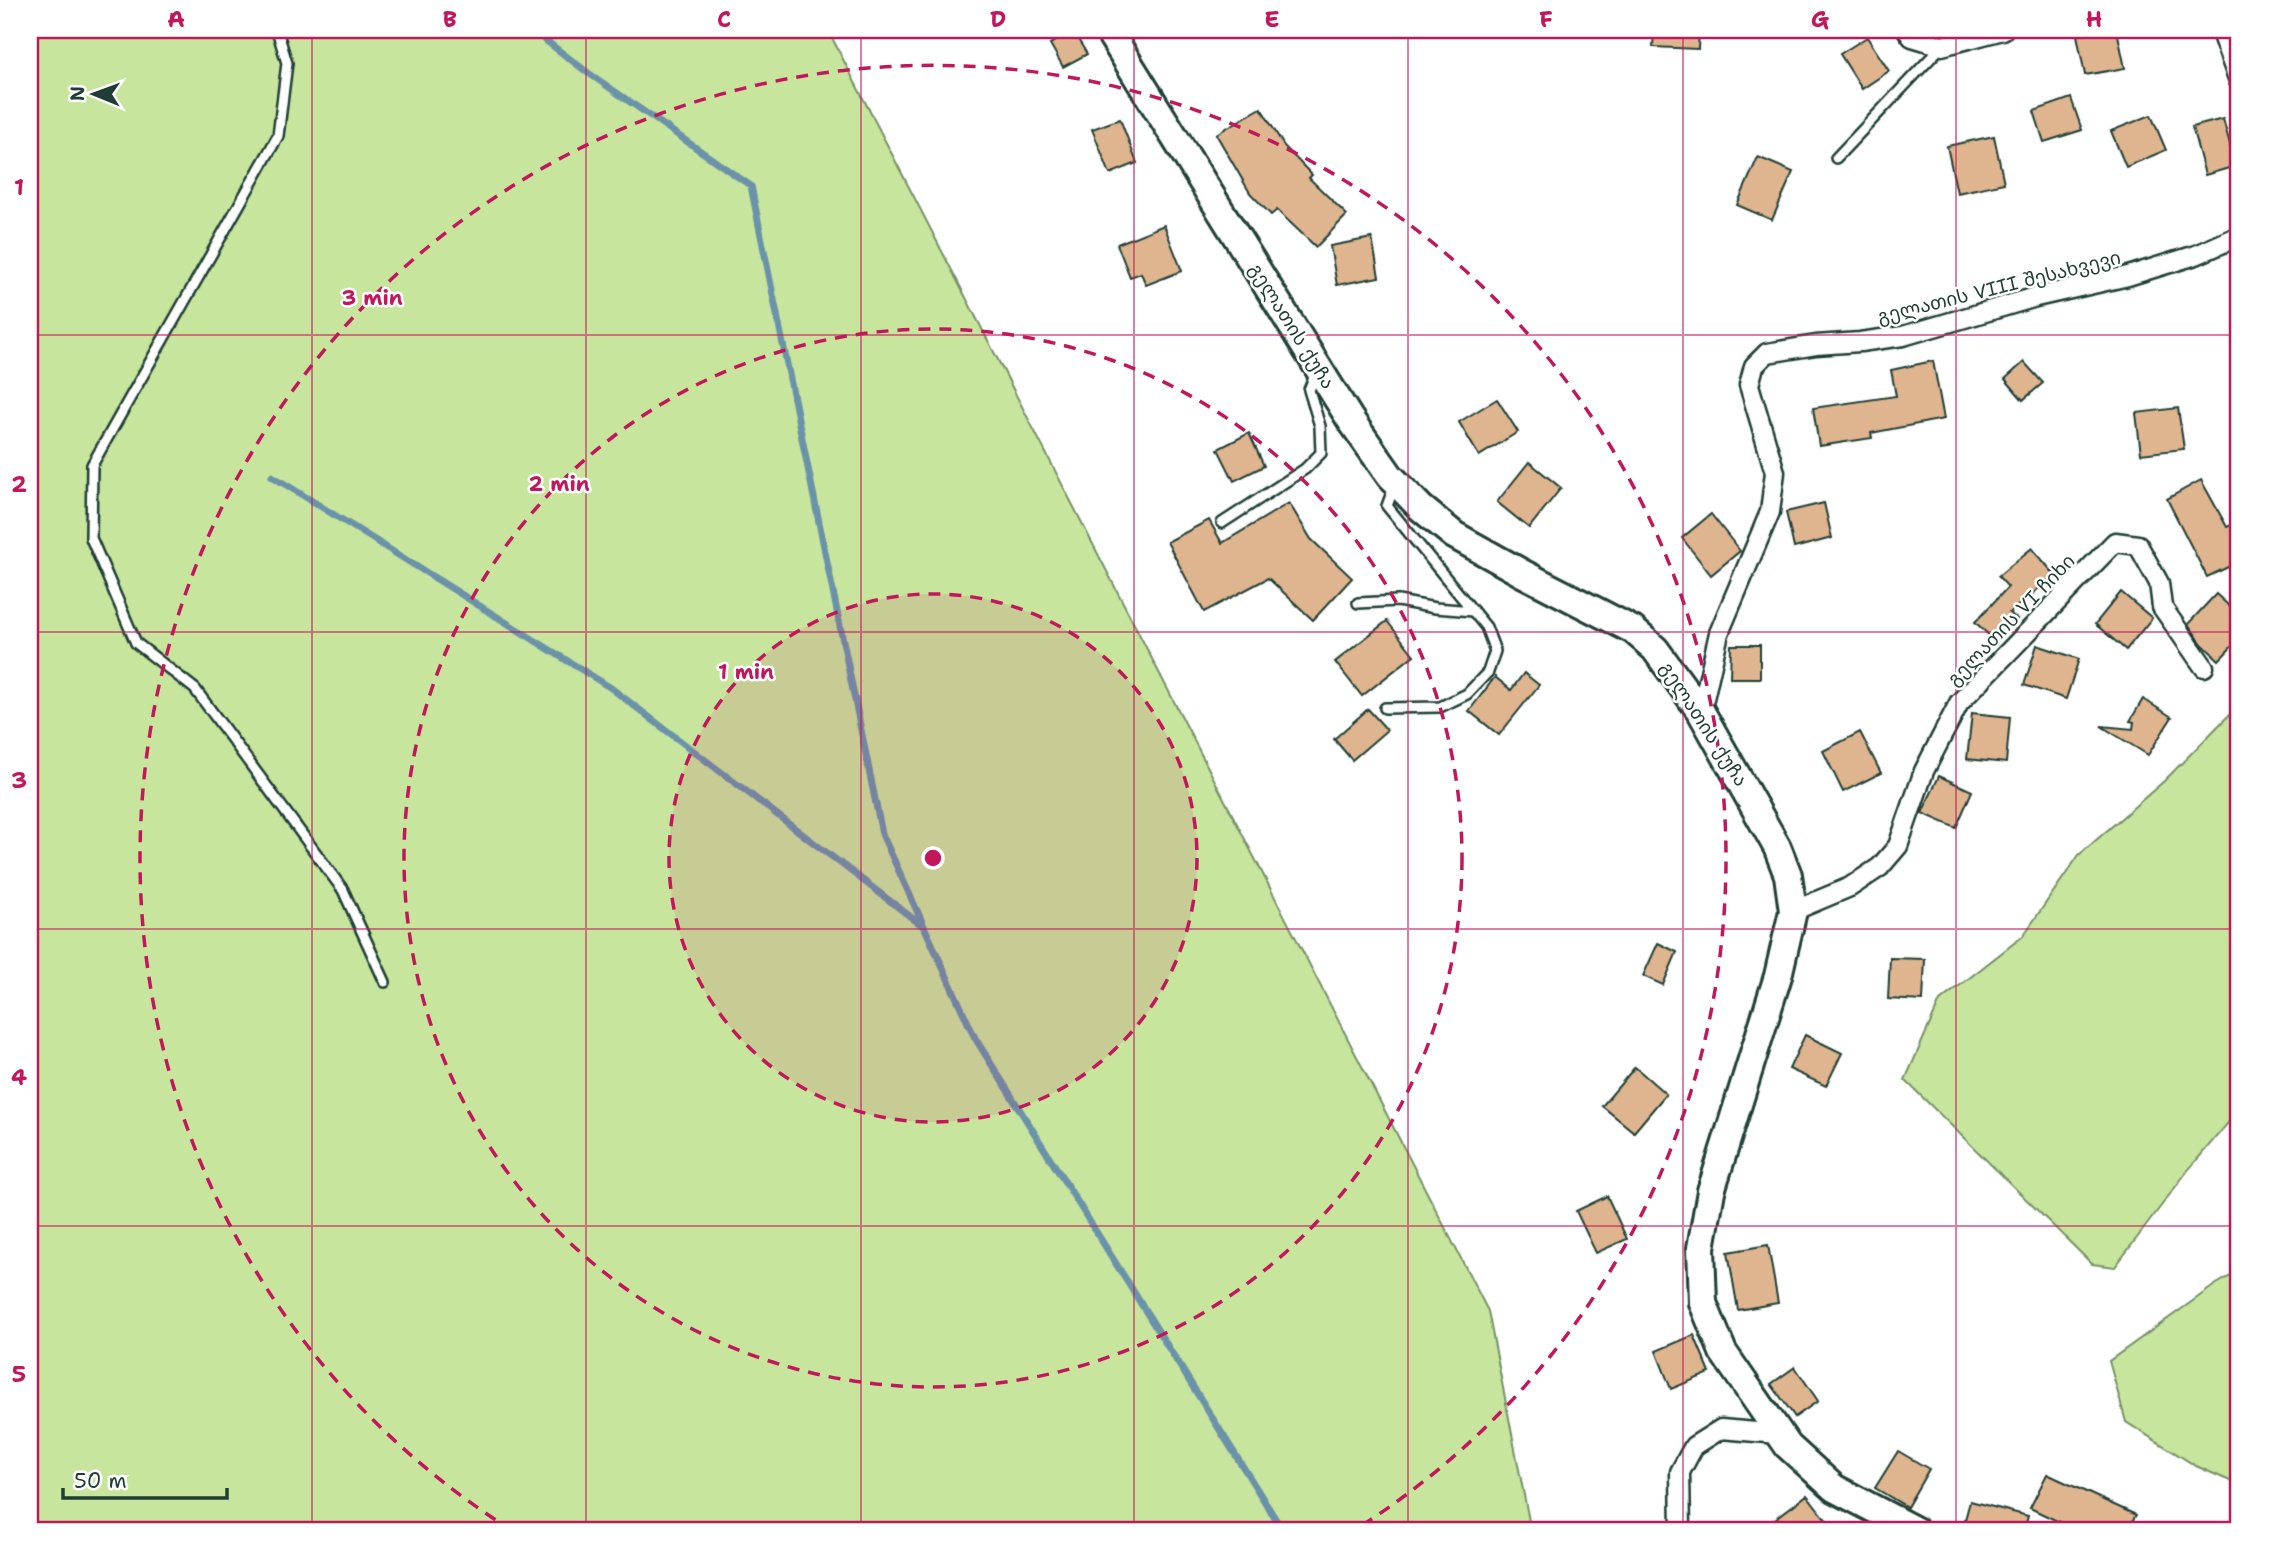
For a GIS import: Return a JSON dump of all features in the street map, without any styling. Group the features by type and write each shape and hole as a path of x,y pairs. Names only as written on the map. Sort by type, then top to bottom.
{"main road":[{"name":"გელათის ქუჩა","path":"1108,30 1350,419 1396,482 1421,508 1454,535 1633,630 1655,649 1701,712 1777,846 1788,875 1793,911 1778,976 1711,1191 1701,1248 1703,1303 1723,1352 1788,1446 1834,1488 1916,1531"}],"street":[{"path":"1907,30 1912,37 1942,46 2003,30"},
{"path":"2220,30 2239,80"},
{"name":"გელათის VIII შესახვევი","path":"1701,712 1719,633 1770,512 1775,472 1749,385 1755,366 1767,353 1903,336 2036,297 2127,276 2196,255 2239,236"},
{"name":"გელათის VI ჩიხი","path":"1793,911 1850,887 1880,867 1898,846 1924,771 1959,703 2115,542 2138,545 2159,583 2162,607 2204,667"},
{"path":"1681,1531 1680,1472 1695,1446 1721,1429 1780,1434"}],"lane":[{"path":"277,30 287,63 278,136 92,465 91,538 136,643 195,689 343,890 385,982"},
{"path":"1836,158 1942,46"},
{"path":"1222,523 1305,469 1321,453 1320,426 1310,390 1318,368"},
{"path":"1385,708 1440,707 1467,694 1489,672 1495,651 1486,627 1387,506 1396,482"},
{"path":"1358,603 1398,601 1473,611"}],"green space":[{"path":"30,30 828,30 1488,1311 1531,1531 30,1531"},
{"path":"2239,705 2239,1110 2189,1169 2115,1267 2092,1264 1905,1080 1940,1001 2023,936 2079,855 2164,781"},
{"path":"2239,1271 2239,1485 2196,1466 2126,1422 2109,1361 2215,1285"}],"building":[{"path":"1654,30 1699,30 1698,49 1653,47"},
{"path":"2117,30 2125,68 2085,75 2077,35"},
{"path":"1073,31 1087,54 1063,67 1050,44"},
{"path":"1867,37 1889,71 1862,89 1840,54"},
{"path":"2071,98 2082,130 2044,142 2034,111"},
{"path":"1261,108 1284,146 1312,175 1309,178 1347,215 1316,247 1277,210 1271,215 1250,193 1216,134"},
{"path":"2151,115 2166,150 2126,167 2111,131"},
{"path":"1120,119 1137,163 1110,174 1092,129"},
{"path":"2223,119 2236,166 2205,175 2192,127"},
{"path":"1994,136 2004,183 1957,193 1947,146"},
{"path":"1758,157 1793,172 1772,220 1737,205"},
{"path":"1164,225 1182,271 1146,285 1141,273 1130,277 1117,244"},
{"path":"1372,238 1379,277 1337,285 1330,246"},
{"path":"1933,361 1944,419 1871,433 1872,438 1819,446 1813,408 1896,396 1891,370"},
{"path":"2024,362 2043,383 2023,400 2005,379"},
{"path":"1497,399 1518,432 1479,456 1459,422"},
{"path":"2178,408 2184,449 2141,454 2136,413"},
{"path":"1249,433 1264,466 1234,481 1218,449"},
{"path":"1529,462 1561,488 1529,528 1497,502"},
{"path":"2201,480 2227,527 2239,522 2239,562 2207,577 2167,499"},
{"path":"1289,503 1311,539 1352,578 1313,620 1268,578 1204,612 1167,542 1209,520 1222,543"},
{"path":"1824,503 1832,538 1794,548 1786,512"},
{"path":"1711,514 1740,551 1711,575 1682,538"},
{"path":"2032,548 2055,575 2009,613 2017,619 1996,642 1975,622 2008,587 1998,576"},
{"path":"2121,592 2152,618 2126,650 2095,624"},
{"path":"2216,594 2239,615 2239,639 2219,660 2202,644 2188,624"},
{"path":"1387,621 1414,655 1362,696 1335,662"},
{"path":"1731,645 1760,645 1760,678 1730,678"},
{"path":"2037,645 2079,659 2066,699 2024,685"},
{"path":"1524,673 1539,685 1499,735 1469,711 1495,677 1511,690"},
{"path":"2143,699 2172,717 2148,755 2101,726 2133,729 2134,722 2130,721"},
{"path":"1368,709 1387,730 1352,760 1334,739"},
{"path":"1972,713 2010,717 2006,763 1967,759"},
{"path":"1860,732 1881,773 1843,792 1823,751"},
{"path":"1939,776 1972,791 1956,828 1922,813"},
{"path":"1658,943 1677,952 1663,985 1643,976"},
{"path":"1890,958 1925,959 1923,1001 1888,999"},
{"path":"1805,1035 1842,1053 1826,1086 1789,1069"},
{"path":"1635,1067 1666,1094 1634,1132 1602,1106"},
{"path":"1607,1196 1627,1239 1596,1253 1576,1211"},
{"path":"1768,1245 1778,1303 1738,1310 1728,1252"},
{"path":"1694,1335 1710,1373 1671,1389 1656,1351"},
{"path":"1795,1367 1818,1401 1795,1417 1771,1384"},
{"path":"1898,1451 1929,1469 1907,1507 1875,1488"},
{"path":"2047,1474 2136,1515 2126,1531 2078,1531 2030,1508"},
{"path":"1807,1495 1835,1531 1759,1531"},
{"path":"1970,1501 2028,1516 2024,1531 1962,1531"}],"waterway":[{"path":"532,30 587,72 751,186 882,834 975,1038 1283,1531"},
{"path":"272,476 611,688 924,927"}]}
